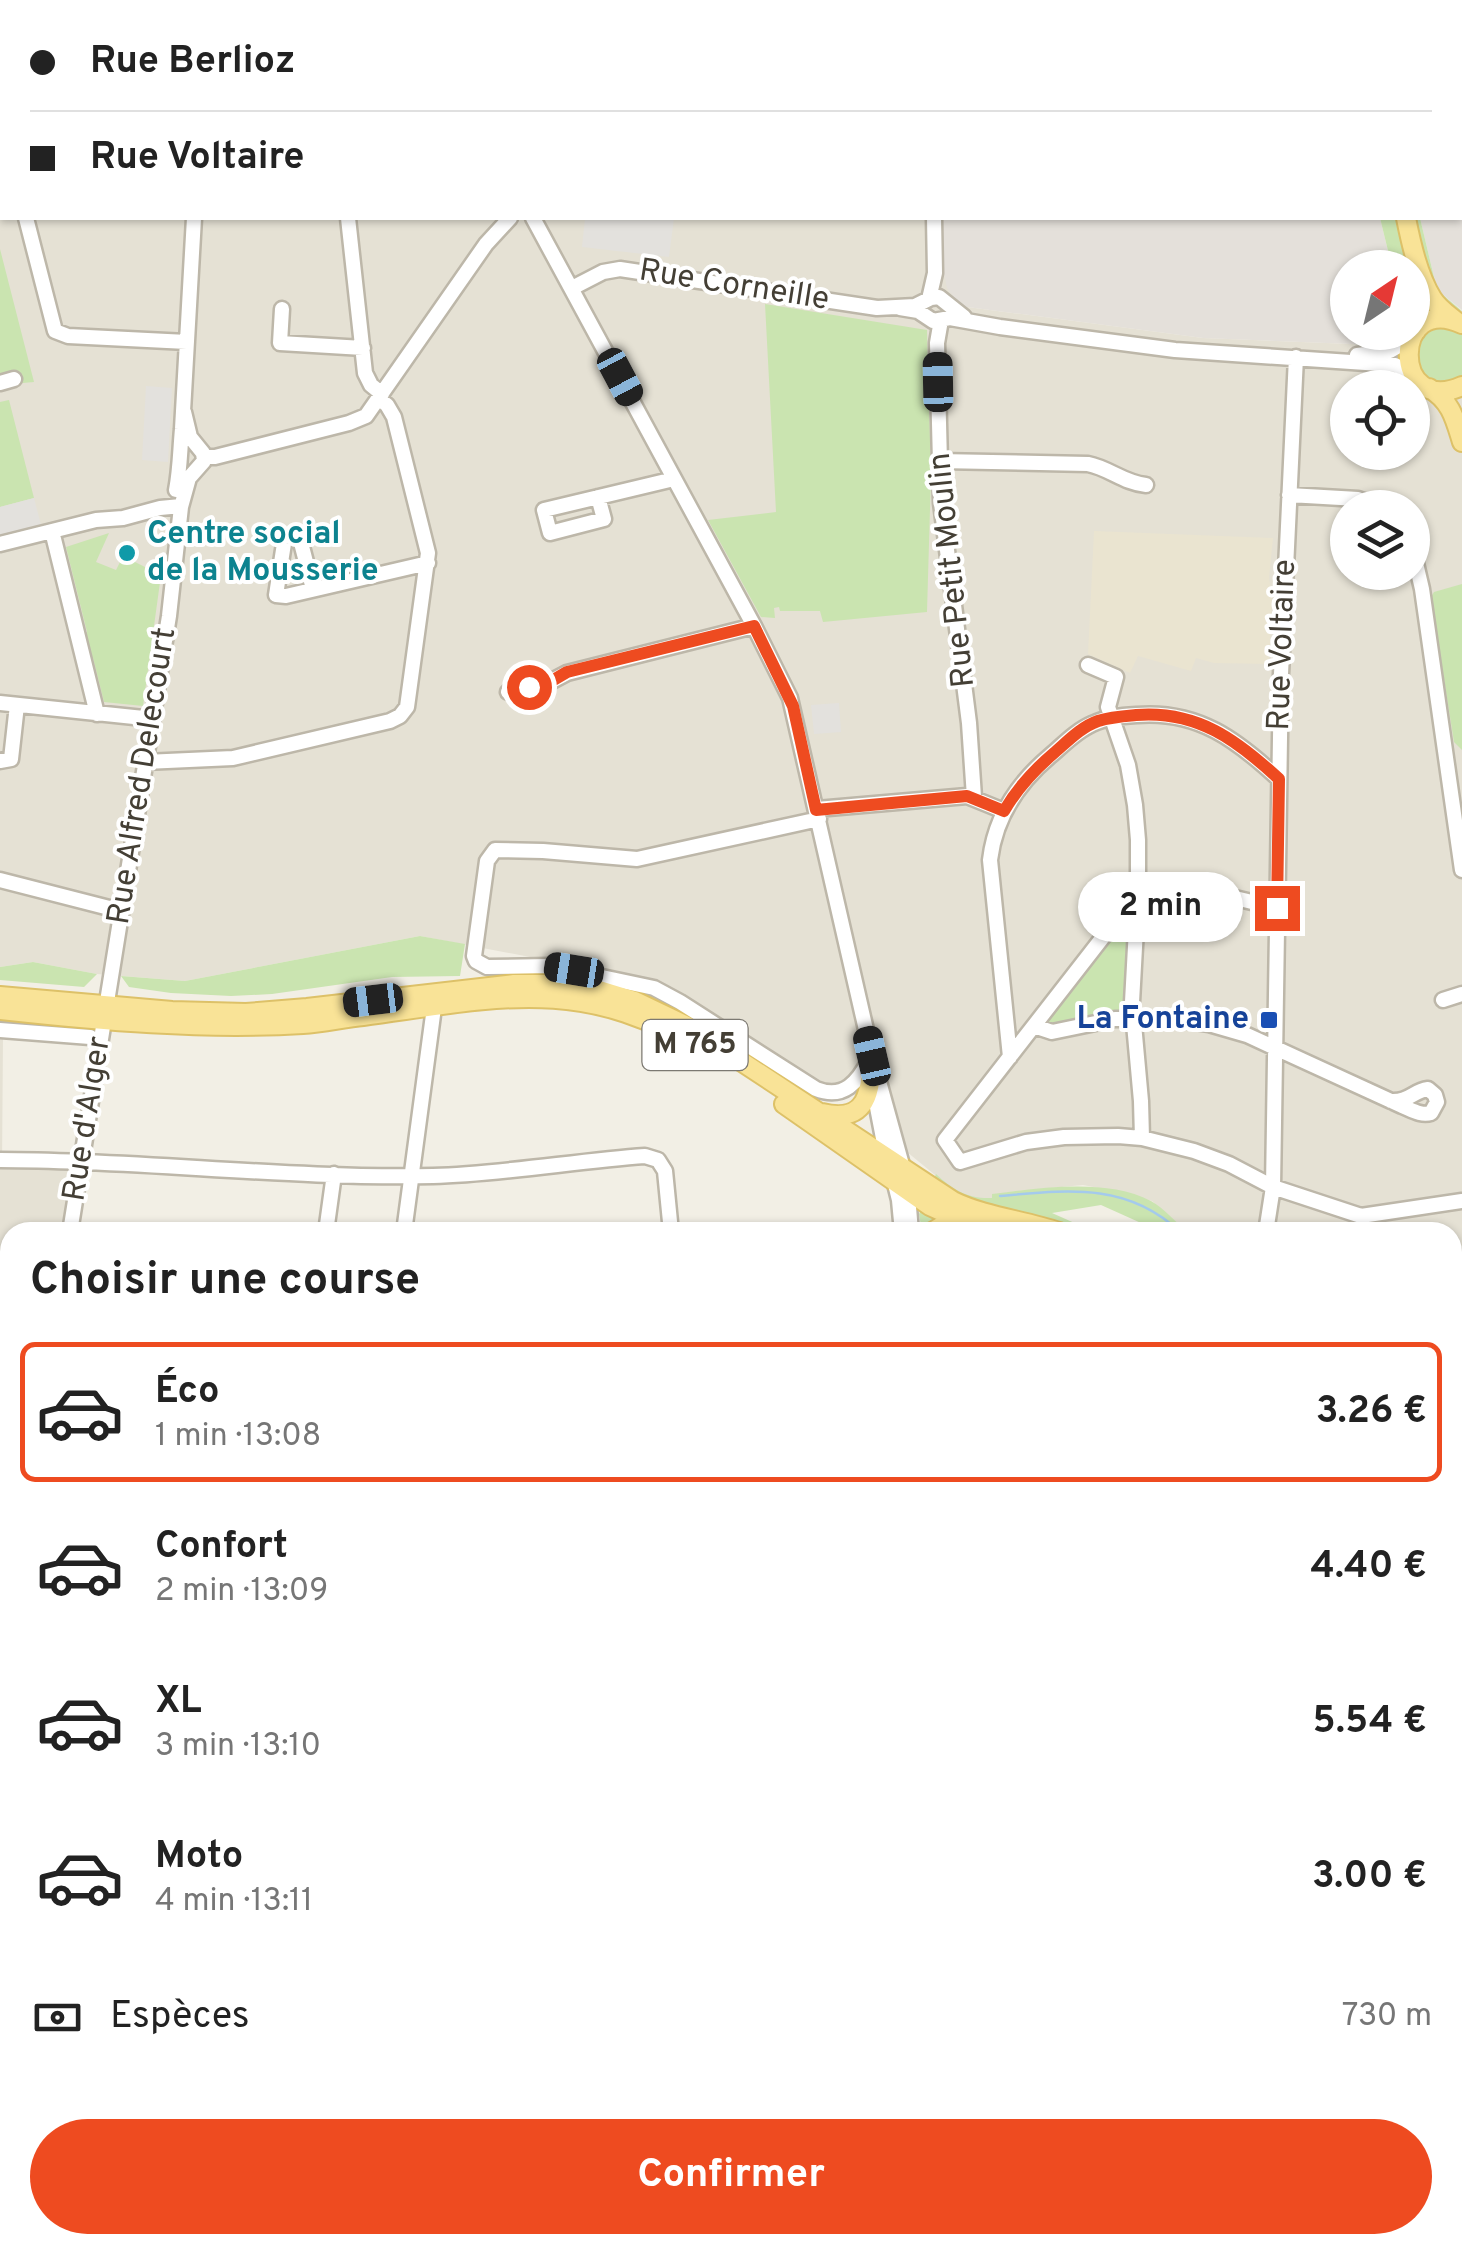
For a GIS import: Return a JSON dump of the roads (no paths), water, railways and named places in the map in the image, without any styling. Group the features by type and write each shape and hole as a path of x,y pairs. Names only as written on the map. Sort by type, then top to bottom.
{"main road":[{"path":"1407,224 1432,298 1459,322"},
{"path":"1407,224 1411,250"},
{"path":"1430,322 1446,318 1459,322"},
{"path":"1430,388 1448,390 1462,386"},
{"path":"1430,389 1450,407 1462,442"},
{"name":"M 765","path":"0,1010 303,1016 532,983 576,986 616,995 689,1027 888,1159 903,1181 970,1208 1028,1222"},
{"name":"M 765","path":"0,996 106,1013"},
{"name":"M 765","path":"435,1000 550,997 597,1003 636,1016 704,1051 903,1181 942,1212 965,1222"},
{"path":"816,1111 837,1115 858,1108 870,1089 872,1056"}],"street":[{"path":"27,220 56,332 68,336 187,342"},
{"name":"Rue Alfred Delecourt","path":"106,1013 169,616 194,220"},
{"path":"145,762 251,755 396,718 409,702 428,563 426,542 394,417 367,378 348,220"},
{"path":"199,458 187,446 180,458 185,470 199,458 366,416 486,244 508,220"},
{"path":"534,220 754,626 793,706 909,1222"},
{"path":"934,220 936,310"},
{"name":"Rue Corneille","path":"572,288 603,272 626,269 866,307 936,310 992,326 1160,349 1395,365 1405,370"},
{"path":"282,309 280,343 362,348"},
{"name":"Rue Petit Moulin","path":"936,310 942,517 969,723 974,797"},
{"name":"Rue Corneille","path":"1296,357 1391,350"},
{"name":"Rue Voltaire","path":"1268,1222 1273,1186 1282,638 1296,357"},
{"name":"Rue Alfred Delecourt","path":"177,506 199,458 184,412"},
{"path":"939,461 1088,464 1146,485"},
{"path":"598,496 674,479"},
{"path":"1289,495 1330,497"},
{"path":"0,544 96,520 177,506"},
{"path":"52,531 97,714"},
{"path":"314,589 428,563"},
{"path":"1422,590 1462,870"},
{"path":"508,692 550,682 567,672 754,626"},
{"path":"1088,664 1116,677 1108,701 1128,765 1135,805 1138,892 1129,1002 1142,1138"},
{"path":"0,703 152,719"},
{"path":"0,761 11,759 17,705"},
{"path":"1010,1057 990,860 1004,811 1038,766 1085,728 1111,718 1159,714 1217,730 1279,779"},
{"path":"872,1056 859,1079 843,1091 827,1093 654,988 550,966 486,967 476,962 486,861 495,850 636,859 818,814 960,796 974,797 1004,811"},
{"path":"0,880 121,911"},
{"path":"1277,908 1210,892 1138,892 945,1140 960,1162 1042,1139 1100,1135 1142,1138 1194,1150 1273,1186 1361,1216 1462,1201"},
{"path":"1443,1000 1462,994"},
{"path":"405,1222 435,1000"},
{"name":"Rue d'Alger","path":"72,1222 106,1013"},
{"path":"1034,1026 1060,1031 1115,1018 1208,1024 1247,1035 1392,1101"},
{"path":"0,1030 100,1042"},
{"path":"872,1056 876,1105 888,1159"},
{"path":"806,1083 816,1111"},
{"path":"0,1160 439,1176 642,1156 652,1157 665,1171 670,1222"},
{"path":"327,1222 334,1174"},
{"path":"902,1222 903,1181"}],"waterway":[{"path":"1000,1196 1096,1193 1139,1204 1168,1222"}],"place":[{"name":"Centre social de la Mousserie","path":"127,553"},
{"name":"La Fontaine","path":"1269,1020"}]}
